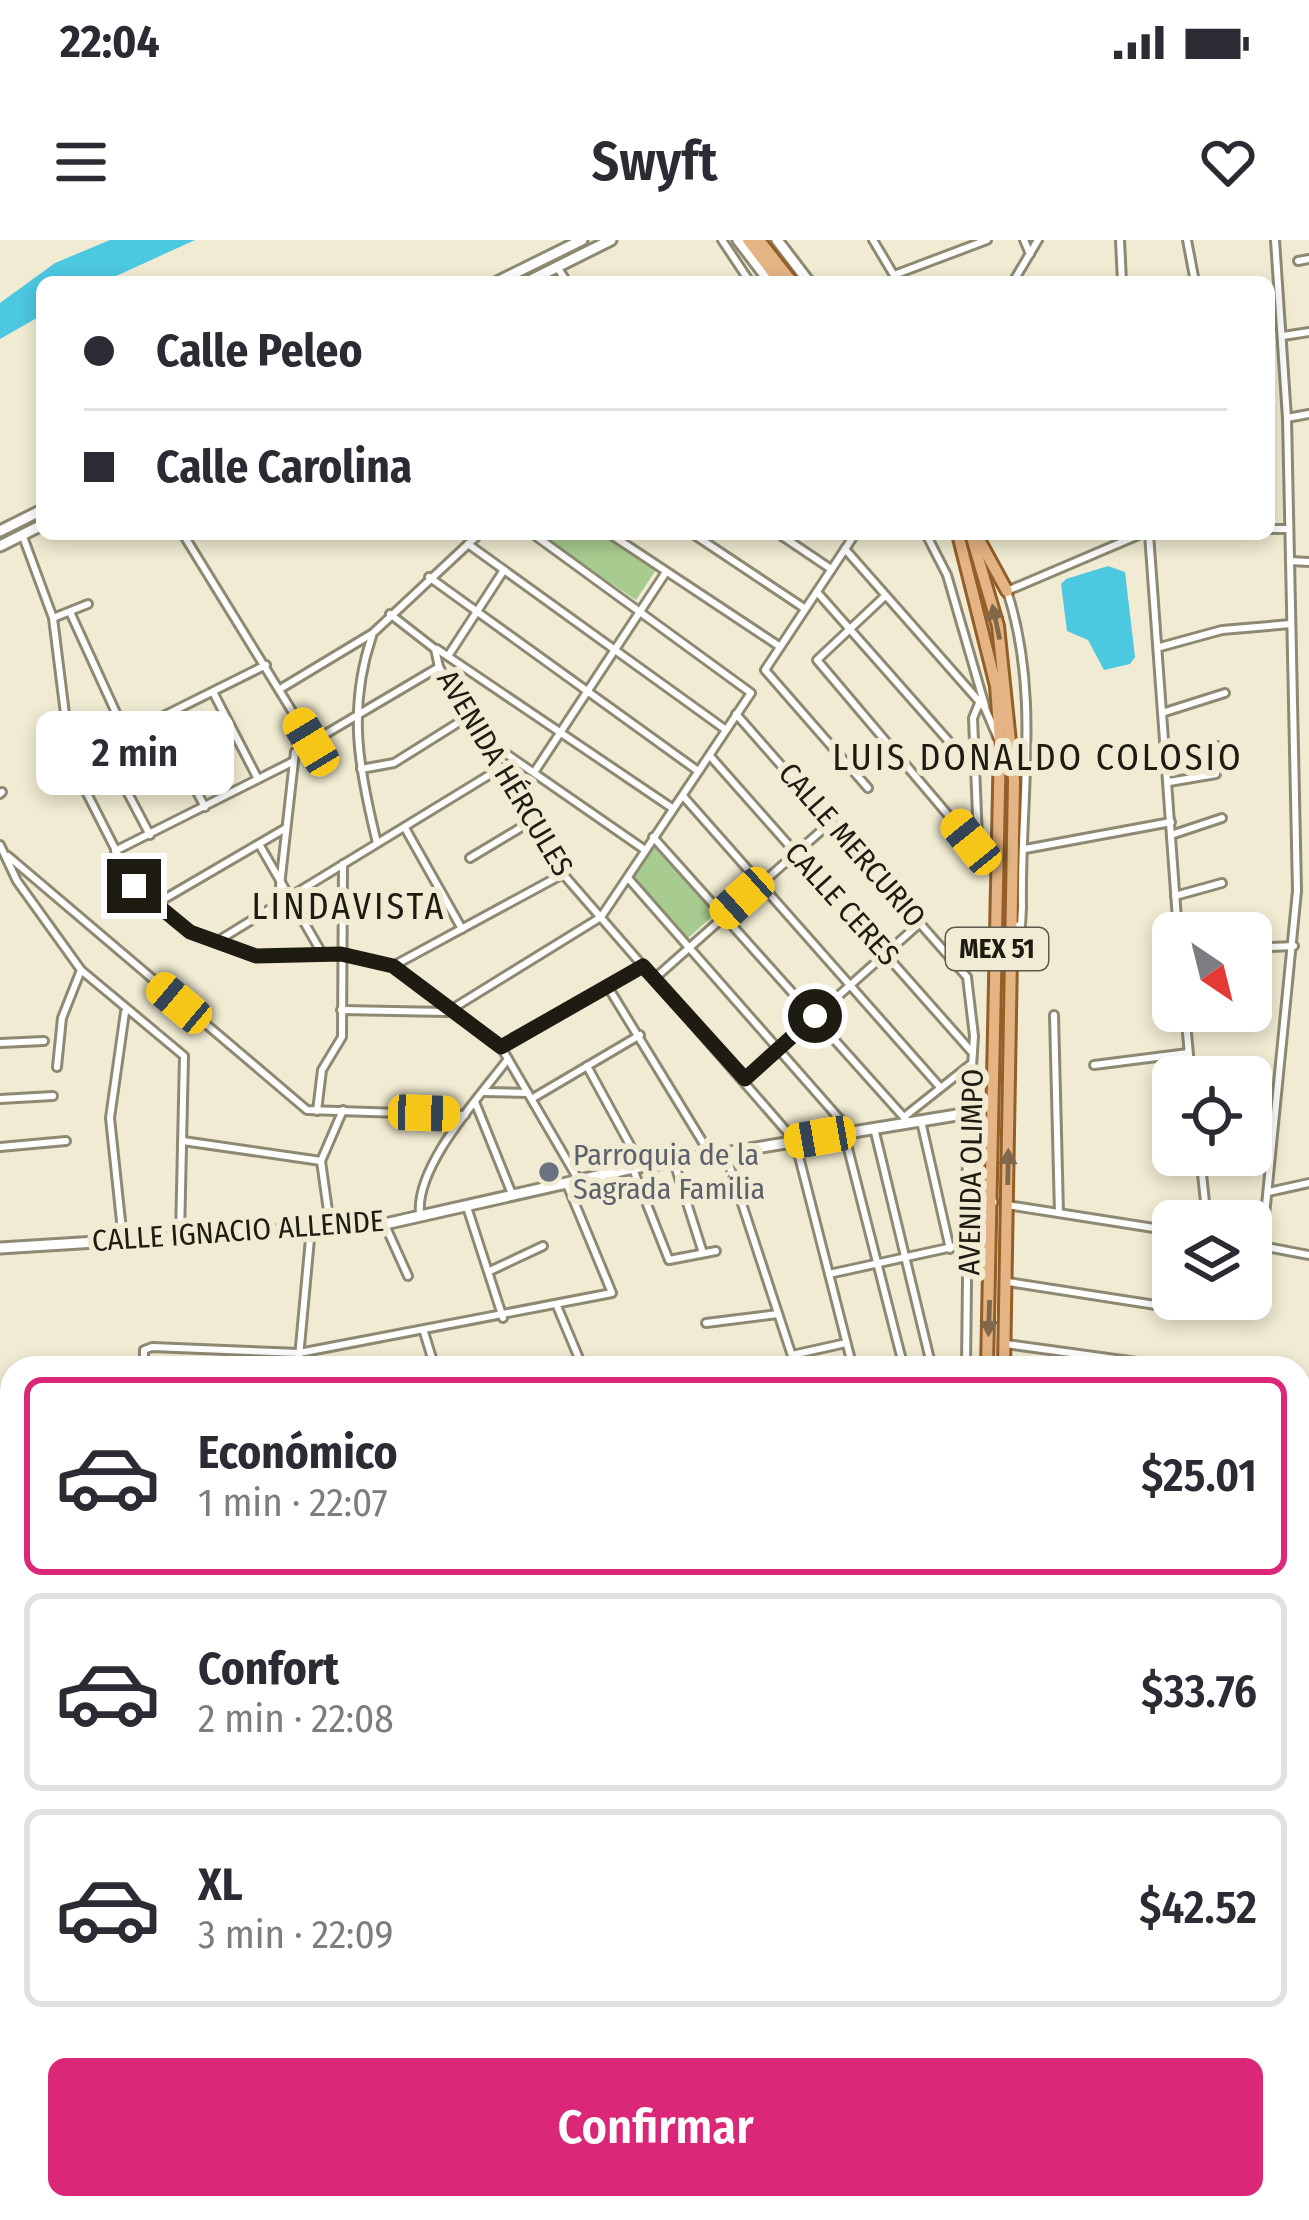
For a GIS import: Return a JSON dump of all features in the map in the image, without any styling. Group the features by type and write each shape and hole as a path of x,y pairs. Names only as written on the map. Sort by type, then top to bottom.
{"main road":[{"path":"748,240 775,276"},
{"path":"759,240 787,276"},
{"name":"MEX 51","path":"960,540 996,686 1000,742 987,1356"},
{"name":"MEX 51","path":"975,540 998,626 1011,720 1016,926 1004,1356"},
{"path":"977,540 1007,591"}],"street":[{"path":"509,276 582,240"},
{"path":"539,276 611,240"},
{"path":"722,240 746,276"},
{"path":"738,240 765,276"},
{"path":"777,240 804,276"},
{"path":"873,240 895,276"},
{"path":"901,276 987,240"},
{"path":"1024,240 1030,254"},
{"path":"1018,276 1039,240"},
{"path":"1120,240 1122,276"},
{"path":"1187,240 1194,276"},
{"path":"1267,1200 1294,946 1291,529 1275,240"},
{"path":"1298,262 1309,259"},
{"path":"557,267 563,276"},
{"path":"1283,336 1309,332"},
{"path":"1287,418 1309,414"},
{"path":"0,531 36,513"},
{"path":"0,546 36,527"},
{"path":"1275,529 1291,529"},
{"path":"22,534 52,618 71,762 134,886 190,932 256,956 341,954 393,966 447,1012 501,1047 531,1095 572,1180 612,1293 503,1318 299,1353 152,1347 144,1349 144,1356"},
{"path":"187,540 311,742"},
{"path":"280,689 373,633 472,540"},
{"path":"341,1010 447,1012 601,917 751,693 541,540"},
{"path":"619,540 778,646"},
{"path":"702,540 804,608"},
{"path":"788,540 831,569"},
{"path":"851,540 765,670 868,788"},
{"path":"929,540 947,575 982,705 1000,742"},
{"path":"1016,926 1025,849 1024,642 1007,591 1130,540"},
{"path":"1146,540 1160,647 1176,912"},
{"path":"468,544 726,730"},
{"path":"845,550 982,705"},
{"path":"1290,561 1309,562"},
{"path":"450,653 504,570"},
{"path":"535,771 666,572"},
{"path":"430,577 698,771"},
{"path":"817,592 978,773"},
{"path":"885,596 817,655 821,667 976,842 978,773 973,718 982,705"},
{"path":"52,618 88,604"},
{"path":"70,612 117,715"},
{"name":"AVENIDA HÉRCULES","path":"390,614 435,649 439,667 563,874 795,1141 850,1356"},
{"path":"1160,647 1222,630 1291,624"},
{"path":"373,633 359,673 354,717 359,770 377,843"},
{"path":"435,649 450,653 673,808"},
{"path":"71,762 266,665"},
{"path":"280,886 295,752 439,667"},
{"path":"212,691 258,779"},
{"path":"1165,712 1225,693"},
{"name":"CALLE MERCURIO","path":"736,714 967,977"},
{"path":"359,770 394,763 469,716"},
{"path":"157,718 205,807"},
{"path":"480,736 645,850"},
{"path":"103,746 150,835"},
{"path":"1169,782 1216,774 1216,746"},
{"name":"CALLE CERES","path":"710,756 887,952 973,1059"},
{"path":"116,851 292,762"},
{"path":"216,942 499,770"},
{"path":"682,796 939,1086"},
{"path":"1171,835 1222,818"},
{"path":"470,858 530,822"},
{"path":"655,978 831,822"},
{"path":"1025,849 1171,822"},
{"path":"405,826 462,929"},
{"path":"154,905 286,828"},
{"path":"653,837 906,1120 973,1059"},
{"path":"259,843 323,955"},
{"path":"0,845 307,1110 465,1115"},
{"path":"8,856 81,970 184,1056 180,1237"},
{"path":"317,1111 322,1070 340,1047 343,863"},
{"path":"0,868 11,866"},
{"path":"393,966 563,874"},
{"path":"627,877 848,1132 901,1356"},
{"path":"1174,896 1222,883"},
{"path":"745,1079 920,923"},
{"path":"1272,947 1294,946"},
{"path":"501,1047 643,966"},
{"path":"57,1066 62,1018 81,970"},
{"name":"AVENIDA OLIMPO","path":"966,1356 973,1059 967,977"},
{"path":"608,987 710,1154"},
{"path":"123,1240 110,1118 125,1011"},
{"path":"1054,1015 1059,1213"},
{"path":"1186,1032 1188,1056"},
{"path":"483,1092 531,1095 640,1034"},
{"path":"0,1043 44,1041"},
{"path":"1094,1065 1188,1053"},
{"path":"420,1214 423,1183 465,1115 508,1059"},
{"path":"587,1066 637,1168 669,1259 716,1251"},
{"path":"0,1100 53,1096"},
{"path":"475,1102 512,1194"},
{"path":"330,1226 321,1161 343,1110"},
{"name":"CALLE IGNACIO ALLENDE","path":"0,1246 385,1224 572,1180 969,1113"},
{"path":"921,1120 950,1249"},
{"path":"874,1128 929,1356"},
{"path":"0,1148 66,1142"},
{"path":"183,1142 321,1161"},
{"path":"725,1152 792,1355 847,1343"},
{"path":"674,1161 702,1250"},
{"path":"1268,1192 1309,1183"},
{"path":"968,1193 992,1202"},
{"path":"466,1204 503,1318"},
{"path":"1007,1205 1152,1228"},
{"path":"385,1224 408,1276"},
{"path":"299,1356 311,1227"},
{"path":"829,1274 991,1238"},
{"path":"491,1270 543,1246"},
{"path":"1272,1248 1309,1255"},
{"path":"1004,1281 1152,1304"},
{"path":"557,1306 578,1356"},
{"path":"706,1323 778,1314"},
{"path":"424,1332 431,1356"},
{"path":"1003,1344 1076,1356"}],"green space":[{"path":"546,540 611,540 656,570 636,600"},
{"path":"654,842 716,913 688,938 633,876"}],"water":[{"path":"110,240 195,240 116,276 37,276 55,263"},
{"path":"36,277 36,318 0,339 0,303"},
{"path":"1108,566 1125,572 1135,657 1130,664 1104,670 1088,640 1067,631 1061,584"}],"place":[{"name":"Parroquia de la Sagrada Familia","path":"549,1172"}],"district":[{"name":"LUIS DONALDO COLOSIO","path":"1038,758"},
{"name":"LINDAVISTA","path":"349,907"}],"route":[{"path":"134,886 190,932 256,956 341,954 393,966 447,1012 501,1047 643,966 745,1079 815,1016"}]}
